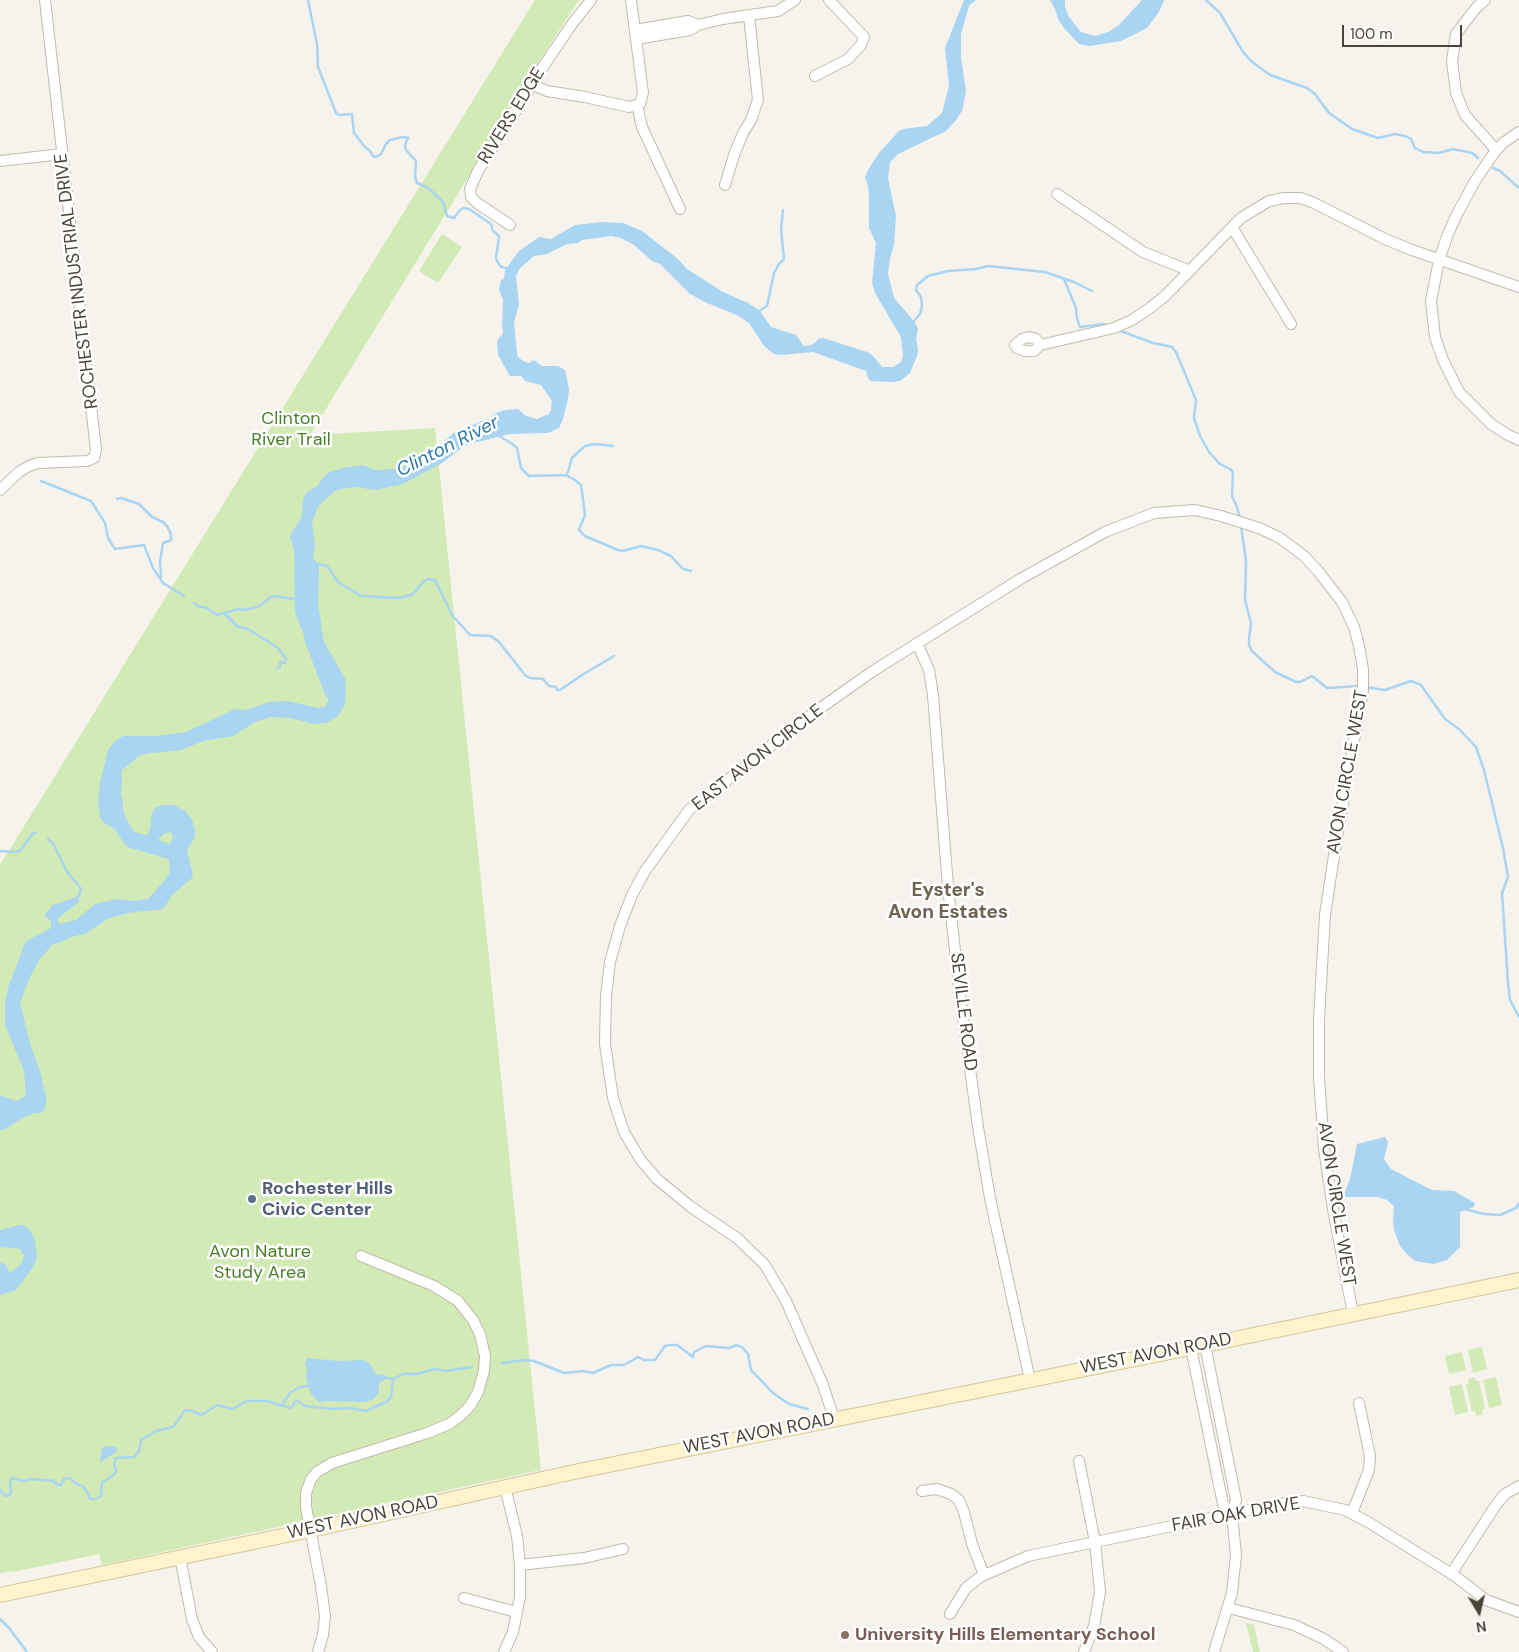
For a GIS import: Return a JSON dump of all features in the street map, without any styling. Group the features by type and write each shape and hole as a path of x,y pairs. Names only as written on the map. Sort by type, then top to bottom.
{"street":[{"name":"ROCHESTER INDUSTRIAL DRIVE","path":"0,490 19,472 29,466 38,463 87,461 94,458 96,450 45,0"},
{"name":"RIVERS EDGE","path":"510,225 476,203 471,198 470,189 478,171 533,84 572,24 591,0"},
{"path":"533,84 547,91 629,107 640,104 643,93 631,0"},
{"path":"635,34 688,22 698,26 723,19 778,11 795,0"},
{"path":"814,76 848,60 861,45 864,37 829,0"},
{"path":"1485,0 1476,8 1456,34 1452,61 1456,93 1466,114 1496,150"},
{"path":"725,185 734,155 743,133 751,120 758,100 748,16"},
{"path":"636,105 642,127 680,209"},
{"path":"1519,132 1496,150 1475,181 1456,216 1440,260 1431,301 1435,337 1443,360 1459,392 1491,424 1519,440"},
{"path":"0,161 62,154"},
{"path":"1057,194 1143,252 1190,271"},
{"path":"1040,345 1114,328 1132,320 1165,296 1241,218 1269,201 1284,198 1300,198 1312,202 1385,239 1519,287"},
{"path":"1232,227 1291,324"},
{"name":"AVON CIRCLE WEST","path":"917,643 1022,578 1105,532 1154,513 1176,510 1195,510 1221,516 1259,528 1280,538 1304,556 1342,602 1354,627 1359,646 1363,669 1363,690 1335,849 1326,915 1319,1018 1319,1076 1324,1149 1333,1209 1353,1314"},
{"name":"SEVILLE ROAD","path":"917,643 929,670 933,695 948,887 978,1127 990,1198 1030,1380"},
{"name":"EAST AVON CIRCLE","path":"834,1419 820,1377 786,1301 765,1266 737,1238 691,1206 657,1179 640,1159 624,1132 613,1098 605,1044 606,996 610,962 620,926 632,895 656,854 689,810 805,719 873,671 917,643"},
{"path":"318,1652 323,1635 324,1616 321,1586 306,1507 306,1493 309,1483 317,1472 332,1463 427,1433 449,1424 460,1416 474,1399 484,1371 485,1356 480,1334 469,1314 458,1301 434,1286 361,1256"},
{"name":"WEST AVON ROAD","path":"0,1595 505,1487 1519,1280"},
{"path":"1198,1346 1223,1504 1232,1514 1236,1555 1229,1608 1214,1652"},
{"path":"1352,1513 1369,1470 1370,1456 1359,1403"},
{"path":"1079,1461 1095,1542 1100,1592 1094,1626 1084,1652"},
{"path":"1451,1574 1500,1499 1519,1486"},
{"path":"504,1652 513,1632 520,1597 520,1565 517,1536 505,1487"},
{"path":"922,1490 937,1489 951,1494 959,1500 972,1544 984,1575"},
{"name":"FAIR OAK DRIVE","path":"950,1614 966,1588 984,1575 1028,1556 1278,1504 1303,1501 1326,1505 1352,1513 1451,1574 1486,1600 1519,1612"},
{"path":"520,1565 584,1558 623,1549"},
{"path":"180,1557 192,1619 199,1637 212,1652"},
{"path":"464,1598 516,1612"},
{"path":"1229,1608 1294,1624 1324,1639 1343,1652"}],"green space":[{"name":"Avon Nature Study Area","path":"535,0 579,0 538,63 310,435 435,428 541,1470 102,1565 99,1554 0,1573 0,865"},
{"path":"442,234 462,247 438,283 419,271"},
{"path":"1482,1347 1487,1369 1473,1373 1468,1350"},
{"path":"1462,1352 1466,1370 1449,1374 1445,1356"},
{"path":"1475,1377 1476,1381 1479,1381 1485,1409 1482,1410 1483,1415 1476,1416 1475,1411 1472,1412 1466,1384 1469,1383 1468,1379"},
{"path":"1496,1377 1502,1405 1489,1408 1483,1380"},
{"path":"1462,1384 1468,1412 1455,1415 1449,1387"},
{"path":"1246,1623 1254,1625 1260,1652 1253,1652"}],"water":[{"path":"964,0 976,0 969,6 961,34 961,58 966,91 962,111 946,131 898,154 890,162 888,179 896,216 894,245 888,274 894,298 914,321 918,329 916,339 917,356 910,373 900,381 871,381 866,371 813,352 774,354 764,346 749,323 737,315 690,294 660,264 652,261 634,245 621,238 611,236 582,240 578,243 567,244 547,254 534,256 520,268 516,276 519,305 514,322 517,353 518,357 523,361 529,363 534,360 542,366 558,366 565,370 569,389 568,399 559,428 548,433 510,434 473,443 463,447 442,463 403,484 375,490 356,487 341,489 335,491 318,506 312,523 315,546 313,558 319,568 318,603 324,642 345,678 345,703 343,708 337,717 326,723 314,724 291,718 270,717 255,722 233,736 203,741 181,750 153,753 133,751 124,758 121,764 123,810 134,832 148,834 152,813 156,807 174,805 185,811 192,819 195,831 195,837 187,850 193,876 172,895 163,909 127,913 107,919 85,934 53,944 39,960 20,1003 31,1047 40,1071 46,1097 46,1106 40,1113 21,1118 0,1116 0,1095 16,1101 26,1096 24,1071 5,1025 5,1003 8,988 25,943 51,928 51,921 45,916 53,905 79,896 79,902 58,918 60,924 76,920 95,904 117,899 135,901 148,899 170,872 168,853 173,836 171,832 163,834 151,848 132,849 125,845 115,829 104,823 100,817 98,803 100,783 108,750 115,741 123,736 156,736 186,732 235,709 247,710 268,702 288,701 318,708 325,707 327,704 330,693 322,662 305,638 295,612 294,549 290,537 302,517 303,499 307,492 318,486 329,472 343,468 363,465 375,470 395,469 406,466 421,459 455,432 505,410 518,409 526,416 537,419 549,414 552,401 541,385 525,381 521,376 510,376 498,355 497,341 503,333 503,299 499,290 501,280 504,279 505,270 519,251 539,237 551,239 575,225 602,222 623,223 642,231 678,259 687,269 723,292 748,303 760,311 771,327 796,335 804,346 811,345 818,339 823,338 867,352 882,367 893,367 901,362 903,355 901,337 875,293 872,283 876,243 869,228 869,197 865,178 879,153 899,131 927,126 942,113 949,86 945,48"},
{"path":"1050,0 1065,0 1065,7 1069,17 1081,32 1095,36 1108,32 1118,26 1142,0 1164,0 1159,12 1147,28 1121,41 1089,46 1079,44 1064,28"},
{"path":"1385,1137 1388,1142 1384,1159 1391,1169 1432,1190 1454,1191 1475,1203 1474,1207 1460,1212 1460,1247 1447,1260 1434,1264 1415,1261 1406,1253 1400,1246 1394,1230 1394,1206 1387,1200 1378,1197 1339,1197 1345,1192 1350,1179 1357,1144"},
{"path":"19,1225 28,1228 34,1237 37,1254 36,1261 16,1290 0,1295 0,1275 13,1271 21,1264 24,1256 20,1249 0,1247 0,1230"},
{"path":"307,1358 338,1361 363,1360 369,1363 376,1374 385,1375 386,1379 379,1383 379,1393 372,1400 365,1402 319,1402 311,1394 308,1385 305,1364"},
{"path":"107,1446 116,1447 117,1452 100,1462 102,1448"}],"waterway":[{"path":"308,0 317,44 318,67 336,113 339,115 352,114 354,133 373,156 376,157 381,154 390,140 403,137 408,138 405,145 406,150 416,161 415,177 417,183 427,187 443,202 447,216 454,218 464,208 469,209 491,224 493,231 499,236 496,259 501,267 506,268"},
{"path":"1206,0 1220,13 1243,52 1251,61 1270,75 1307,88 1315,94 1329,113 1352,129 1378,138 1395,134 1405,136 1411,139 1415,148 1423,152 1439,153 1453,149 1472,153 1478,158"},
{"path":"1493,168 1500,171 1519,188"},
{"path":"759,311 767,306 774,273 784,259 781,229 783,210"},
{"path":"914,321 920,314 922,306 921,297 916,290 917,285 928,276 948,271 988,266 1045,272 1074,282 1092,291"},
{"path":"1064,279 1076,308 1080,327 1106,325"},
{"path":"1118,330 1153,343 1172,347 1176,352 1196,400 1194,418 1200,436 1209,452 1220,464 1233,472 1232,496 1240,518"},
{"path":"499,436 517,448 521,468 529,476 566,475 581,485 585,515 579,530 585,536 623,551 641,546 658,550 671,556 683,569 691,571"},
{"path":"566,475 572,458 585,446 595,444 613,446"},
{"path":"41,481 91,501 105,523 108,538 115,549 144,545 153,568 163,583 184,596"},
{"path":"117,499 121,498 139,504 152,517 167,526 171,534 171,540 163,543 160,562 161,577"},
{"path":"1241,526 1246,561 1245,600 1251,623 1249,645 1252,651 1275,672 1296,682 1312,676 1327,688 1359,686"},
{"path":"318,564 327,566 338,582 361,596 397,598 407,596 413,594 428,579 435,580 452,615 470,635 491,636 499,642 525,675 530,678 543,679 549,686 556,687 557,690 560,690 614,656"},
{"path":"194,603 200,607 205,607 217,615 238,609 258,607 275,596 294,599"},
{"path":"224,613 237,626 248,629 278,648 286,659 285,663 281,662 280,667 277,668"},
{"name":"Clinton River","path":"312,639 332,692"},
{"path":"1365,687 1385,690 1411,681 1421,685 1445,719 1459,729 1476,747 1484,770 1508,877 1502,893 1508,983 1510,1000 1519,1017"},
{"name":"Clinton River","path":"114,776 114,767 136,749 150,745"},
{"path":"0,851 20,851 33,833 36,833"},
{"path":"48,839 54,845 67,872 79,886 81,890 79,896"},
{"name":"Clinton River","path":"135,841 177,854 179,864"},
{"name":"Clinton River","path":"0,1123 28,1106"},
{"path":"1465,1209 1484,1214 1500,1215 1516,1208 1519,1203"},
{"name":"Clinton River","path":"0,1270 5,1283 0,1284"},
{"path":"502,1363 525,1360 534,1361 564,1373 583,1371 593,1373 611,1365 624,1365 638,1357 644,1360 655,1360 665,1346 669,1345 677,1345 693,1357 694,1352 706,1346 729,1348 737,1345 748,1354 751,1370 773,1393 789,1404 808,1409"},
{"path":"0,1490 5,1496 11,1494 10,1481 13,1478 23,1481 32,1479 54,1481 58,1485 61,1485 64,1479 69,1478 83,1486 90,1499 96,1499 101,1496 102,1483 115,1474 114,1463 116,1458 134,1457 139,1451 141,1440 156,1431 173,1427 185,1410 202,1415 217,1405 233,1409 246,1401 267,1401 290,1408 296,1400 305,1406 333,1409 350,1408 366,1411 388,1401 391,1397 393,1379 403,1374 417,1374 434,1369 446,1371 472,1367"},
{"path":"383,1377 393,1379"},
{"path":"283,1403 290,1393 298,1388 310,1385"},
{"path":"0,1619 27,1652"}],"place":[{"name":"Rochester Hills Civic Center","path":"252,1199"},
{"name":"University Hills Elementary School","path":"845,1635"}],"district":[{"name":"Eyster's Avon Estates","path":"948,902"}],"park label":[{"name":"Clinton River Trail","path":"291,429"}]}
